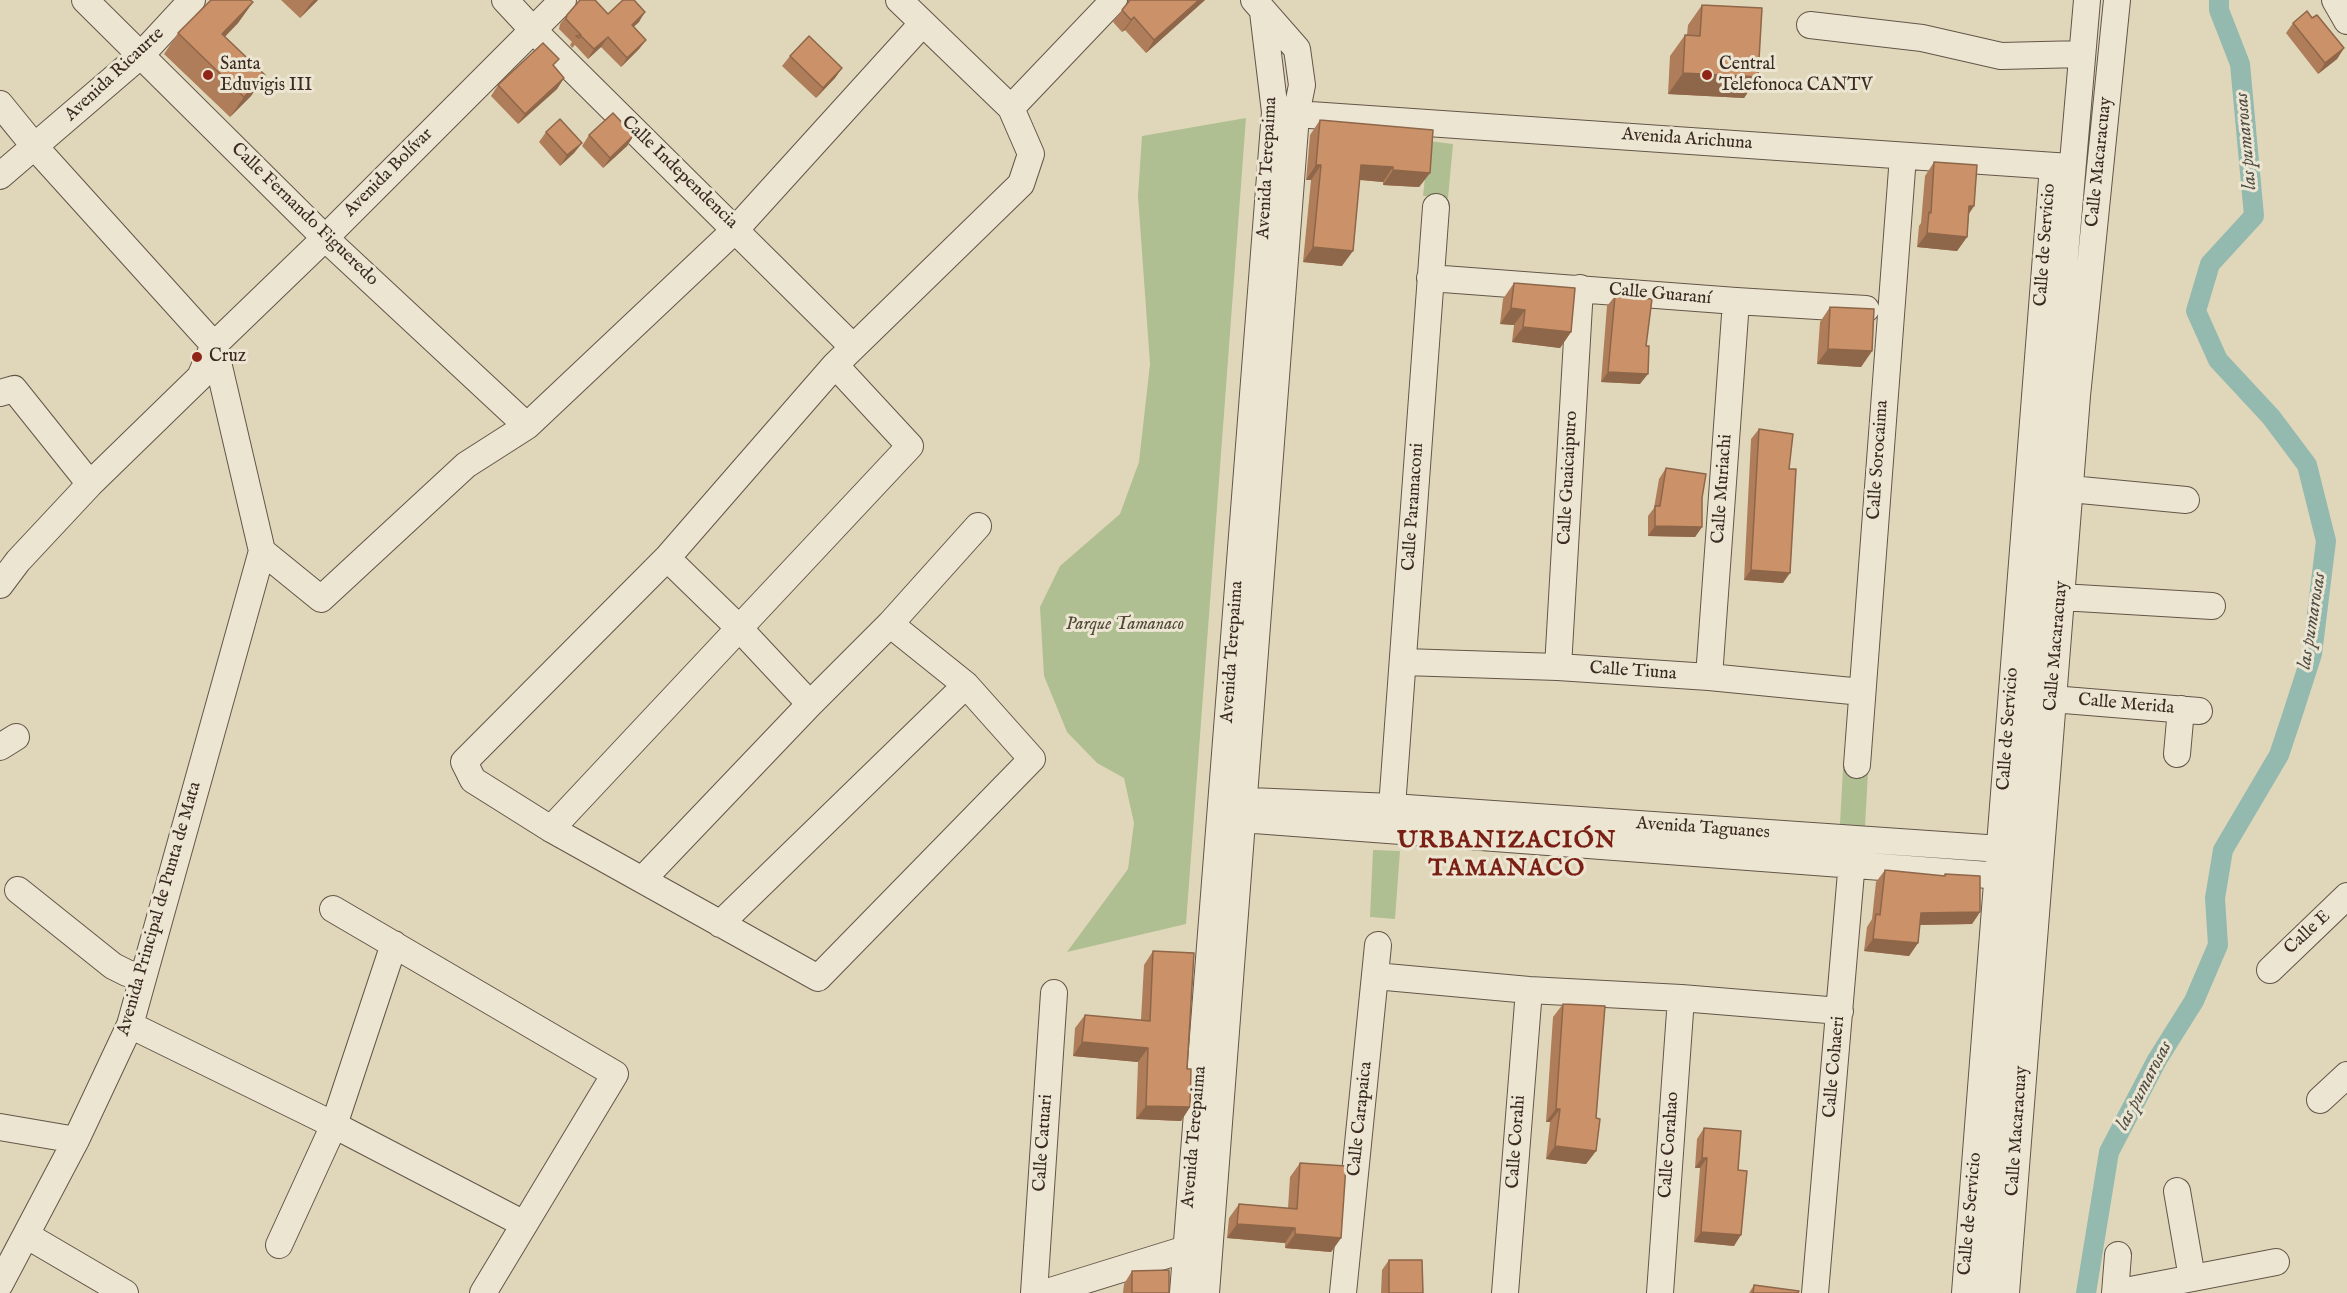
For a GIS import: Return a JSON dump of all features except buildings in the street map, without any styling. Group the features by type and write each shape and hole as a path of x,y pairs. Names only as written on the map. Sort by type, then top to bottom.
{"street":[{"name":"Calle Fernando Figueredo","path":"85,0 325,238 527,426"},
{"name":"Avenida Ricaurte","path":"0,176 141,55 192,0"},
{"name":"Calle Independencia","path":"505,0 853,346"},
{"name":"Avenida Bolívar","path":"214,345 325,238 562,0"},
{"path":"890,624 966,685 1032,759 818,978 551,829 473,780 465,762 667,558 853,346 1021,184 1031,154 1011,108 899,0"},
{"path":"1011,108 1114,0"},
{"name":"Calle Macaracuay","path":"1986,1293 2053,394 2062,167 2082,54 2087,0"},
{"name":"Calle Macaracuay","path":"2020,851 2052,699 2117,0"},
{"path":"2334,0 2347,21"},
{"name":"Avenida Terepaima","path":"1206,1293 1235,807 1285,113 1258,6"},
{"path":"0,104 35,147 214,345 262,551 321,599 466,465 527,426 736,229 922,24"},
{"path":"1810,25 1922,38 2001,56 2082,54"},
{"name":"Avenida Arichuna","path":"1285,113 1441,122 2100,170"},
{"name":"Calle Sorocaima","path":"1857,765 1903,156"},
{"name":"Calle Paramaconi","path":"1392,807 1436,207"},
{"name":"Calle Guaraní","path":"1430,278 1736,302 1890,310"},
{"name":"Calle Guaicaipuro","path":"1558,667 1580,288"},
{"name":"Calle Muriachi","path":"1709,677 1736,302"},
{"path":"0,585 18,561 90,484 200,377 214,345"},
{"path":"551,829 910,446 835,365"},
{"path":"0,393 14,388 90,484"},
{"path":"2070,489 2186,500"},
{"path":"643,879 810,704 890,624 978,526"},
{"name":"Avenida Principal de Punta de Mata","path":"0,1284 76,1140 130,1025 262,551"},
{"path":"667,558 739,628 810,704"},
{"path":"2061,597 2212,606"},
{"name":"Calle Tiuna","path":"1404,662 1558,667 1709,677 1862,692"},
{"path":"720,924 966,685"},
{"name":"Calle Merida","path":"2052,699 2190,710 2177,754"},
{"name":"Avenida Terepaima","path":"1183,1293 1235,807"},
{"name":"Avenida Taguanes","path":"1235,807 1392,807 1853,852 2018,877"},
{"name":"Avenida Taguanes","path":"1235,807 1853,852 2020,851"},
{"name":"Calle de Servicio","path":"1965,1293 2020,851"},
{"name":"Calle Cohaeri","path":"1815,1293 1853,852"},
{"name":"Calle Macaracuay","path":"2006,1293 2018,877"},
{"path":"18,890 113,966 143,978"},
{"name":"Calle E","path":"2270,970 2347,896"},
{"path":"333,909 615,1074 483,1293"},
{"path":"279,1245 334,1125 394,944"},
{"name":"Calle Carapaica","path":"1343,1293 1378,945"},
{"path":"1375,976 1529,990 1681,998 1840,1011"},
{"name":"Calle Corahi","path":"1505,1293 1529,990"},
{"name":"Calle Catuari","path":"1034,1293 1054,993"},
{"name":"Calle Corahao","path":"1660,1293 1681,998"},
{"path":"130,1025 334,1125 524,1224"},
{"path":"2320,1100 2347,1075"},
{"path":"0,1127 76,1140"},
{"path":"2177,1191 2192,1278"},
{"path":"26,1235 125,1293"},
{"path":"1044,1293 1186,1249"},
{"path":"2118,1255 2115,1293 2276,1262"}],"green space":[{"name":"Parque Tamanaco","path":"1246,118 1186,924 1067,952 1128,869 1134,823 1124,778 1097,763 1067,732 1044,676 1040,607 1060,566 1120,514 1139,462 1150,364 1138,196 1142,136"},
{"path":"1429,141 1453,144 1448,198 1423,196"},
{"path":"1843,769 1868,772 1865,827 1840,824"},
{"path":"1373,850 1400,851 1395,919 1370,917"}],"waterway":[{"name":"las pumarosas","path":"2086,1293 2109,1152 2157,1060 2194,1001 2218,945 2215,898 2223,850 2279,755 2312,654 2326,541 2307,465 2271,417 2218,360 2196,311 2210,264 2254,216 2240,64 2219,10 2219,0"}],"place":[{"name":"Santa Eduvigis III","path":"208,75"},
{"name":"Central Telefonoca CANTV","path":"1707,75"},
{"name":"Cruz","path":"197,357"}],"district":[{"name":"URBANIZACIÓN TAMANACO","path":"1507,856"}]}
